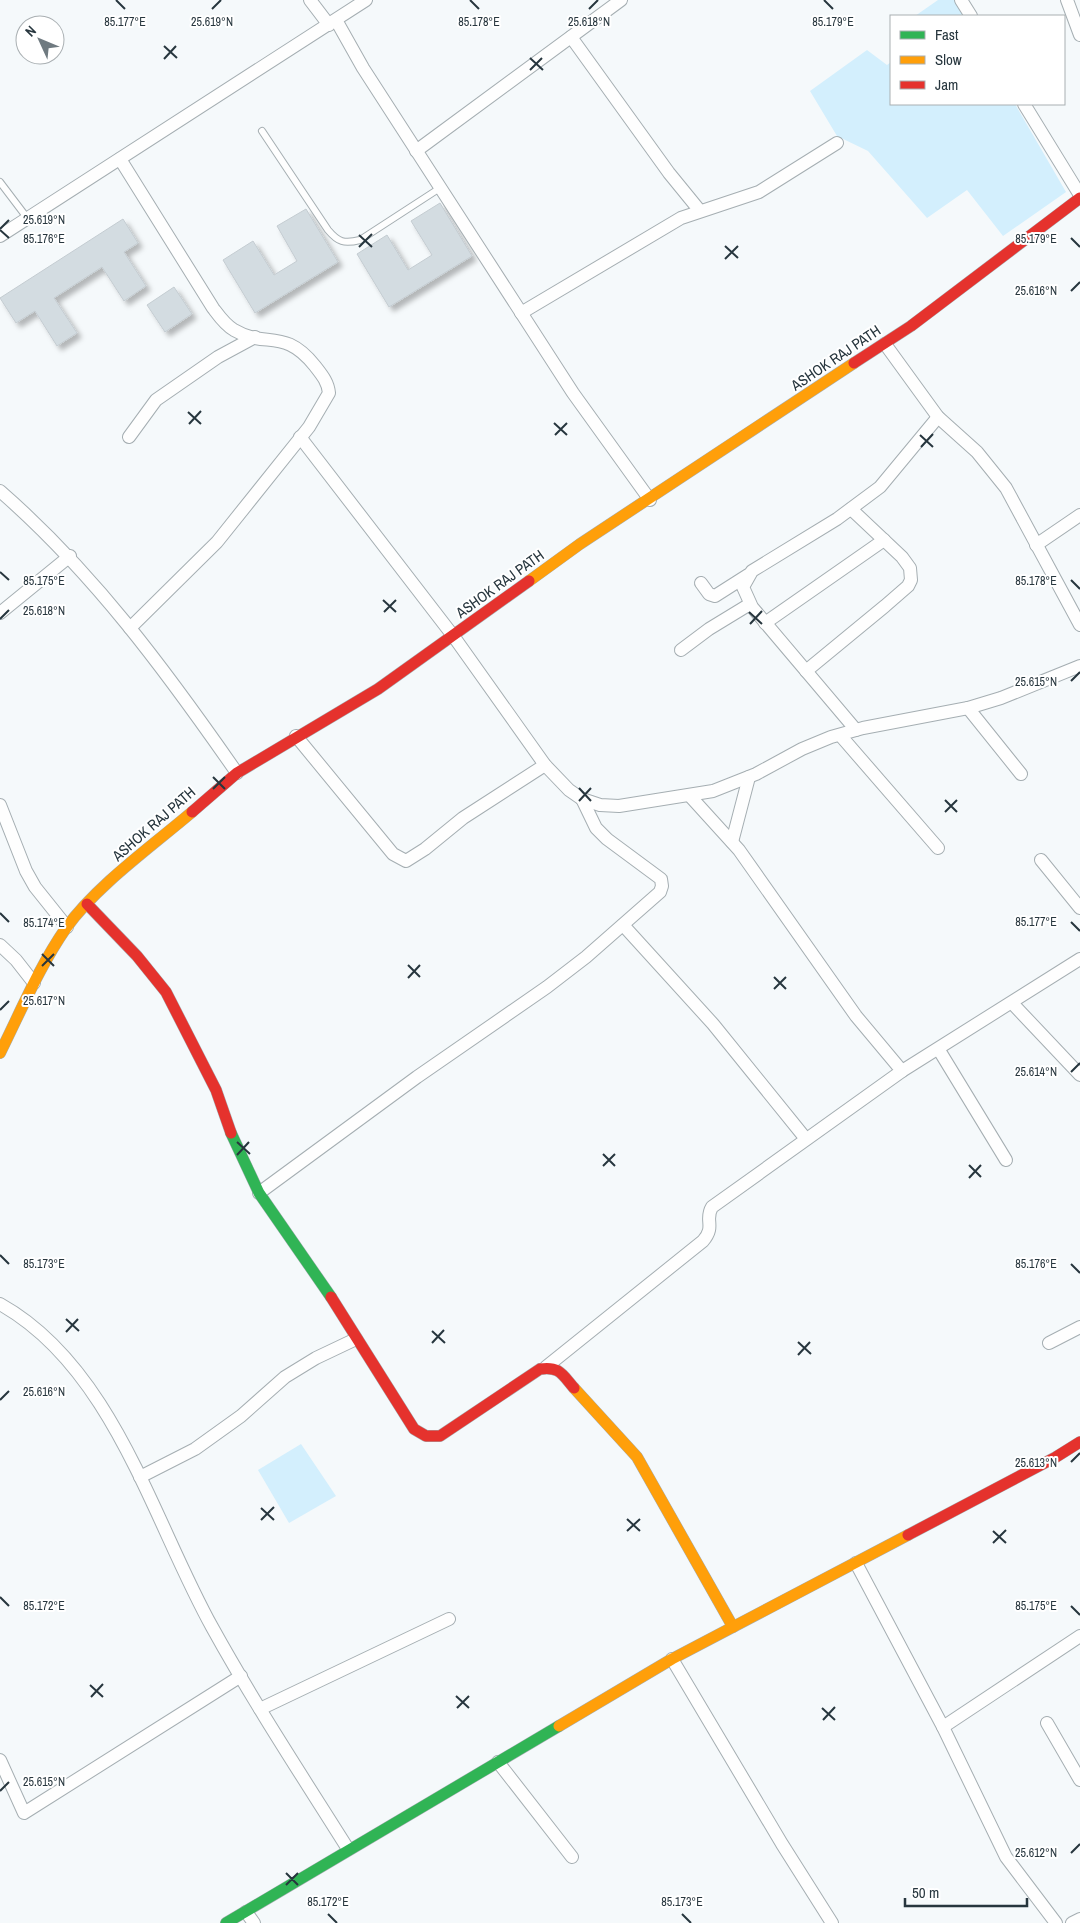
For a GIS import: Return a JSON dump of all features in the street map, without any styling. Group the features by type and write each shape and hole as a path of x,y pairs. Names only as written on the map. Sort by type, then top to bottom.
{"main road":[{"name":"ASHOK RAJ PATH","path":"0,1053 34,983 68,927 87,904 237,773 296,736 378,689 580,544 650,500 885,344 1080,197"},
{"path":"87,904 138,956 174,1006 216,1090 236,1146 259,1193 322,1282 414,1429 421,1435 431,1438 450,1431 532,1374 546,1367 558,1370 638,1457 733,1627"},
{"path":"226,1923 348,1849 672,1659 1056,1457 1080,1442"}],"street":[{"path":"310,0 333,22 573,393 650,500"},
{"path":"0,236 366,0"},
{"path":"416,151 621,0"},
{"path":"961,0 970,15"},
{"path":"1067,0 1080,36"},
{"path":"572,37 669,173 700,211"},
{"path":"1025,105 1080,197"},
{"path":"521,313 681,218 759,192 837,144"},
{"path":"120,159 213,308 235,330 255,337 278,340 301,350 328,385 329,393 324,404 300,437 217,542 130,628"},
{"path":"129,437 156,400 218,357 255,337"},
{"path":"885,344 938,417 977,452 998,477 1011,496 1080,624"},
{"path":"701,582 709,594 715,596 851,509 880,487 938,417"},
{"path":"300,437 454,636 545,765 568,790 582,799 600,805 619,806 713,791 749,777 802,749 840,734 968,708 1026,689 1080,666"},
{"path":"0,491 70,556 130,628 237,773"},
{"path":"806,671 908,586 912,574 910,568 884,540 851,509"},
{"path":"1036,545 1080,515"},
{"path":"765,623 884,540"},
{"path":"0,613 70,556"},
{"path":"748,575 743,588 750,604 856,730"},
{"path":"681,650 709,629 750,604"},
{"path":"968,708 1020,774"},
{"path":"840,734 938,848"},
{"path":"296,736 394,854 406,860 425,850 463,818 545,765"},
{"path":"732,842 749,777"},
{"path":"690,796 732,842 789,918 856,1016 902,1071"},
{"path":"259,1193 416,1077 547,986 623,925 660,892 662,886 661,879 607,839 596,828 582,799"},
{"path":"0,805 26,871 35,887 68,927"},
{"path":"1041,860 1080,908"},
{"path":"623,925 713,1024 806,1139"},
{"path":"0,945 16,960 34,983"},
{"path":"546,1367 703,1241 711,1229 709,1212 712,1207 806,1139 859,1104 902,1071 939,1050 1080,959"},
{"path":"1012,1003 1080,1074"},
{"path":"939,1050 1006,1160"},
{"path":"0,1304 39,1331 95,1397 140,1477 196,1597 260,1709 348,1849"},
{"path":"1049,1343 1080,1327"},
{"path":"140,1477 195,1449 241,1416 284,1377 356,1338"},
{"path":"856,1563 943,1727 1006,1857 1056,1923"},
{"path":"260,1709 449,1618"},
{"path":"943,1727 1080,1636"},
{"path":"672,1659 782,1844 832,1923"},
{"path":"0,1760 24,1813 241,1676"},
{"path":"1047,1723 1080,1780"},
{"path":"498,1762 572,1857"},
{"path":"246,1912 254,1923"},
{"path":"1072,1923 1080,1919"}],"lane":[{"path":"262,131 328,230 337,240 347,244 360,240 440,188"},
{"path":"0,182 28,219"}],"shaded area":[{"path":"938,0 955,0 963,15 916,15"},
{"path":"867,50 887,65 890,63 890,105 1016,105 1066,192 1003,236 967,190 927,218 868,151 837,136 810,91"},
{"path":"301,1444 336,1496 289,1523 258,1470"}],"building":[{"path":"440,203 472,256 389,307 357,254 387,235 408,270 432,255 411,221"},
{"path":"306,209 338,262 255,313 223,260 253,241 274,275 297,261 277,226"},
{"path":"123,219 138,243 124,252 146,286 124,301 102,267 54,298 77,333 57,346 35,311 16,323 0,298"},
{"path":"174,287 192,314 165,332 147,305"}],"traffic: fast":[{"path":"231,1133 259,1193 331,1297"},
{"path":"226,1923 559,1726"}],"traffic: slow":[{"path":"529,581 580,544 854,363"},
{"path":"0,1053 47,958 78,912 125,867 192,812"},
{"path":"574,1388 637,1457 733,1627"},
{"path":"559,1726 672,1659 908,1535"}],"traffic: jam":[{"path":"854,363 911,326 1080,198"},
{"path":"192,812 237,773 378,689 529,581"},
{"path":"87,904 137,956 166,992 216,1090 231,1133"},
{"path":"331,1297 414,1429 426,1436 440,1436 540,1369 546,1368 560,1372 574,1388"},
{"path":"908,1535 1056,1457 1080,1442"}]}
